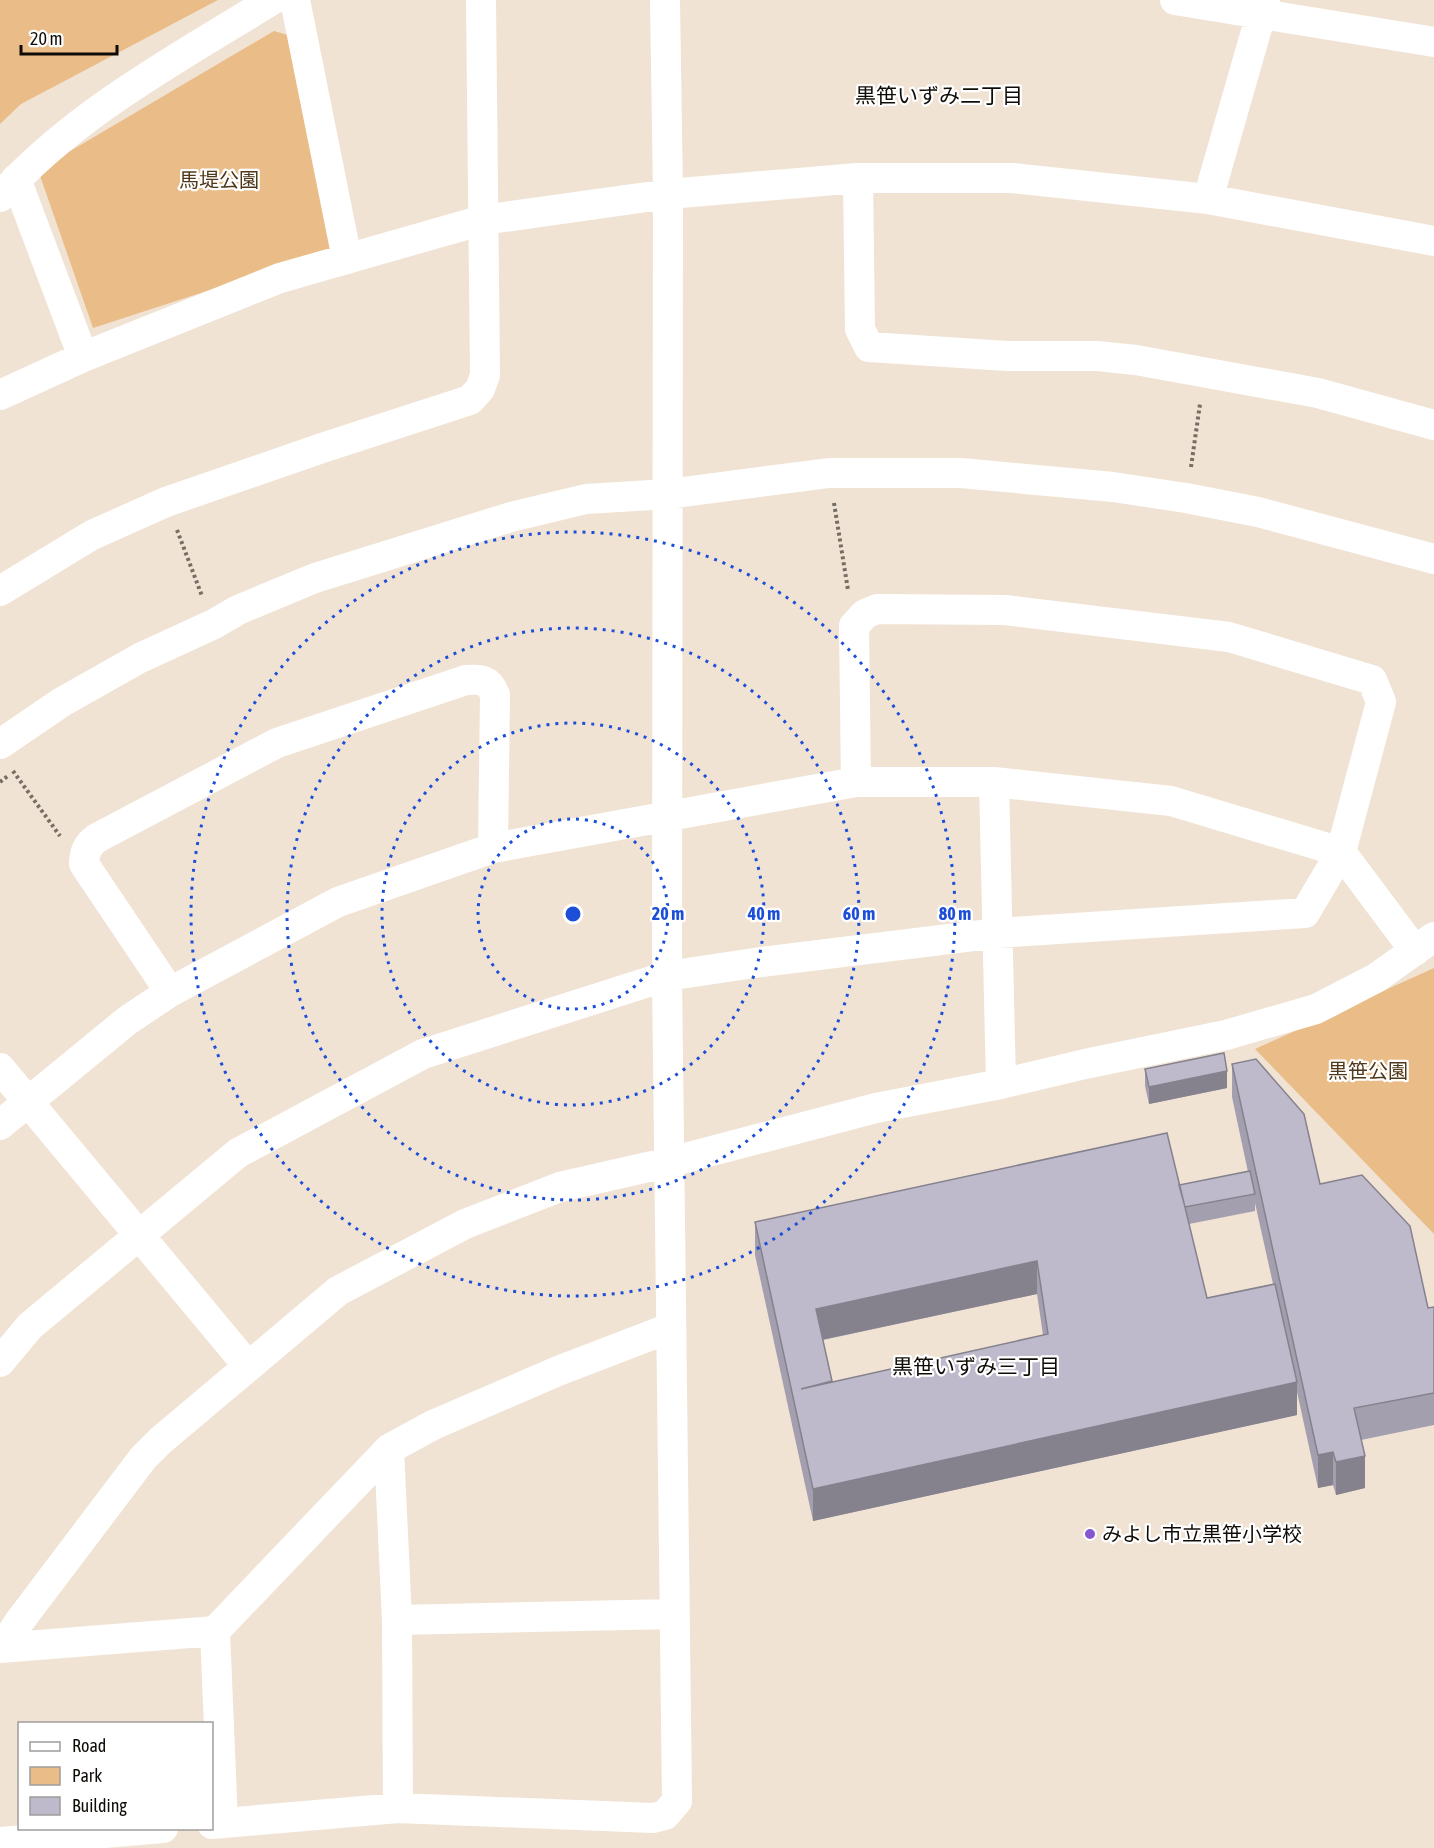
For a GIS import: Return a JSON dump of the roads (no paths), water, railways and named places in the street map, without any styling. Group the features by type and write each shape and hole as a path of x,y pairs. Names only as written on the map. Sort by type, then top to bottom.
{"street":[{"path":"83,357 8,188 64,136 133,86 272,0"},
{"path":"295,0 347,259"},
{"path":"0,591 92,535 166,502 470,400 480,389 485,375 481,0"},
{"path":"215,1631 217,1824 398,1809 653,1818 665,1815 676,1801 667,976 668,194 665,0"},
{"path":"1175,0 1263,6 1434,42"},
{"path":"1208,200 1263,6"},
{"path":"858,178 860,329 869,347 1007,356 1097,356 1136,360 1318,393 1434,425"},
{"path":"0,395 83,357 229,297 347,259 483,220 668,194 858,178 1012,178 1208,200 1434,241"},
{"path":"2,743 62,702 140,658 214,624 238,610 315,578 511,517 586,499 668,494 829,473 962,472 1113,487 1186,498 1258,512 1434,559"},
{"path":"0,1362 30,1326 238,1153 423,1054 667,976 998,933 1305,913 1341,852 1381,702 1372,680 1229,637 1005,609 877,609 865,614 854,626 855,782"},
{"path":"170,992 84,864 84,857 90,843 277,743 466,680 482,679 491,685 495,695 493,848"},
{"path":"0,1125 128,1020 170,992 338,902 493,848 668,818 855,782 994,782 1172,801 1341,852 1424,944 1376,978 1316,1009 1226,1035 1001,1084 876,1108 670,1162 560,1186 465,1224 338,1291 142,1458 1,1648"},
{"path":"994,782 1001,1084"},
{"path":"0,1068 248,1366"},
{"path":"1,1648 215,1631 389,1449 434,1425 558,1371 670,1328"},
{"path":"389,1449 397,1620 398,1809"},
{"path":"397,1620 674,1614"},
{"path":"0,1842 140,1830"}],"place":[{"name":"みよし市立黒笹小学校","path":"1090,1534"}],"district":[{"name":"黒笹いずみ二丁目","path":"939,96"},
{"name":"黒笹いずみ三丁目","path":"976,1367"}],"park label":[{"name":"馬堤公園","path":"219,180"},
{"name":"黒笹公園","path":"1368,1071"}]}
